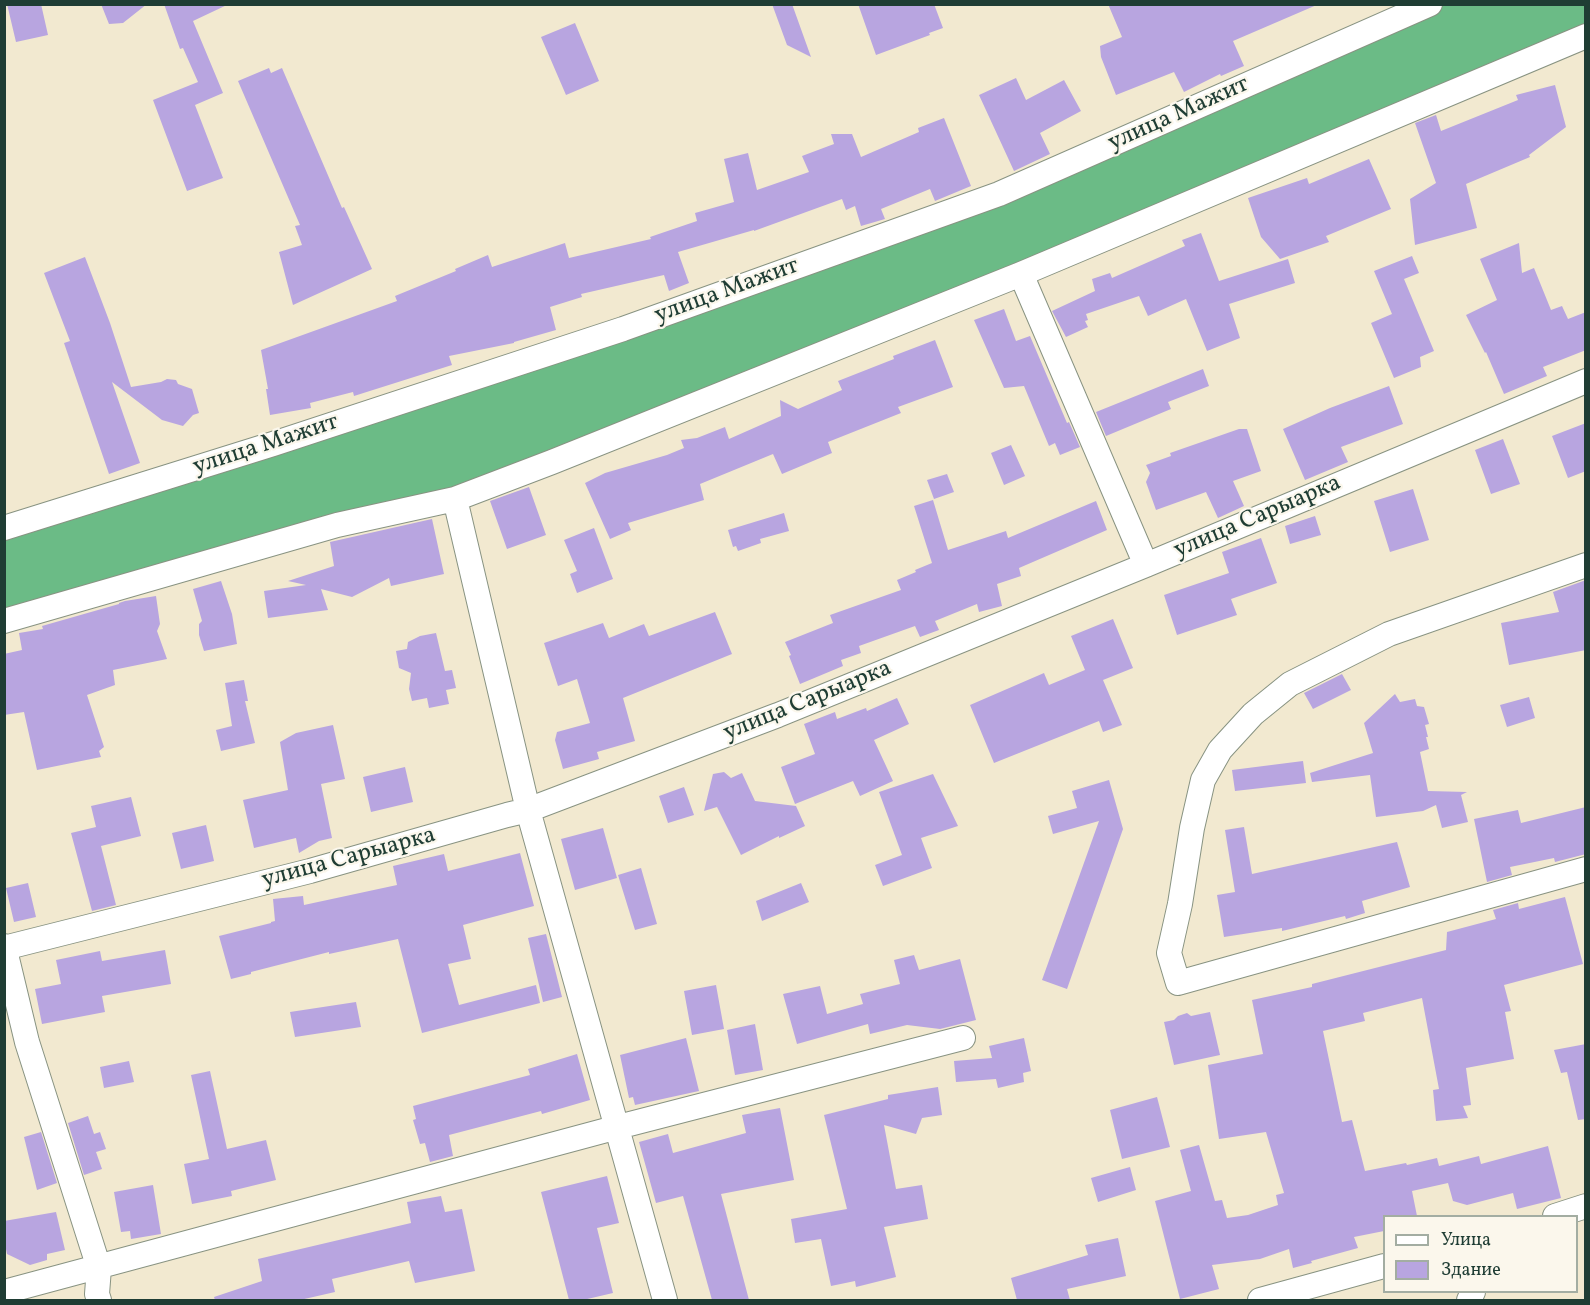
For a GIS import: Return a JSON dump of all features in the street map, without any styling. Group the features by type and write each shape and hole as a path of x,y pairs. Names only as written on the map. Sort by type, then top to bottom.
{"street":[{"name":"улица Мажит","path":"4,528 273,444 623,329 999,194 1430,4"},
{"path":"4,621 337,525 455,499 1021,274 1586,36"},
{"path":"1021,274 1146,565"},
{"name":"улица Сарыарка","path":"5,947 310,871 528,810 778,715 1146,565 1586,381"},
{"path":"455,499 528,810 665,1300"},
{"path":"1586,565 1389,634 1290,684 1253,714 1220,750 1203,780 1169,953 1178,983 1586,869"},
{"path":"5,947 27,1042 99,1268 97,1294 99,1300"},
{"path":"4,1292 618,1127 963,1038"},
{"path":"1558,1215 1586,1206"},
{"path":"1260,1300 1383,1266"}],"green space":[{"path":"1433,5 1585,5 1585,42 458,489 5,617 4,532 997,192"}],"building":[{"path":"7,4 41,4 48,35 16,42"},
{"path":"101,4 147,4 123,23 109,24"},
{"path":"164,4 229,4 193,21 223,93 195,105 223,178 187,191 153,100 198,82 183,48 180,49"},
{"path":"772,4 792,4 811,57 787,45"},
{"path":"858,4 934,4 943,28 876,55"},
{"path":"1108,4 1319,4 1233,41 1244,66 1221,76 1220,74 1184,92 1174,72 1116,95 1101,57 1100,46 1122,37"},
{"path":"575,23 599,81 566,95 541,37"},
{"path":"269,68 271,73 282,68 342,208 344,207 372,269 293,305 279,252 302,245 295,226 300,225 238,81"},
{"path":"1016,78 1026,100 1064,80 1081,111 1040,133 1050,154 1014,171 979,95"},
{"path":"1555,85 1566,127 1529,155 1530,157 1466,184 1477,228 1415,245 1410,199 1436,183 1415,123 1436,115 1441,131 1518,100 1516,95"},
{"path":"944,118 971,186 935,201 930,189 881,209 885,219 861,226 855,206 846,210 842,199 754,231 678,252 689,283 669,291 664,275 581,294 582,297 550,307 556,330 514,343 449,356 452,365 354,396 353,392 310,403 311,408 270,415 261,350 397,301 395,296 488,255 492,267 565,243 569,258 651,239 650,237 697,221 695,213 734,202 724,159 748,153 757,190 809,172 802,156 834,144 831,134 852,134 861,157 919,132 918,128"},
{"path":"1369,159 1391,209 1326,236 1329,242 1280,259 1261,237 1248,198 1307,178 1309,184"},
{"path":"1201,233 1219,281 1288,259 1295,283 1229,304 1240,338 1207,351 1186,299 1148,316 1139,296 1086,314 1088,320 1085,321 1088,327 1066,337 1052,311 1095,291 1092,279 1110,273 1112,278 1185,246 1182,240"},
{"path":"1519,243 1522,273 1534,268 1551,310 1562,306 1568,319 1586,312 1586,350 1543,367 1547,376 1504,394 1486,352 1466,315 1497,300 1480,259"},
{"path":"1412,256 1419,273 1404,279 1434,351 1420,357 1421,367 1394,378 1371,323 1392,314 1374,271"},
{"path":"85,257 131,387 167,379 176,380 178,384 192,389 199,413 193,415 183,426 162,420 112,382 140,463 109,474 64,343 70,341 44,273"},
{"path":"1004,309 1016,341 1030,336 1067,423 1069,422 1080,447 1060,455 1055,443 1049,446 1024,386 1004,388 974,320"},
{"path":"935,340 953,387 898,407 901,413 828,442 832,453 782,474 773,454 700,484 704,500 628,523 631,530 610,539 585,483 605,473 684,448 681,440 697,438 725,427 729,439 781,416 780,400 798,409 842,390 838,381"},
{"path":"1203,369 1209,386 1168,402 1171,409 1106,436 1096,412"},
{"path":"1389,386 1403,424 1341,447 1348,462 1305,480 1283,429"},
{"path":"1586,423 1586,471 1568,478 1552,436"},
{"path":"1239,429 1247,429 1261,471 1233,481 1244,506 1218,518 1206,492 1156,510 1146,482 1150,473 1146,465 1171,456 1170,453"},
{"path":"1503,439 1520,484 1491,494 1475,450"},
{"path":"1011,445 1025,476 1004,485 991,453"},
{"path":"947,474 954,492 934,499 927,480"},
{"path":"529,487 546,535 507,549 490,501"},
{"path":"1413,489 1429,540 1390,552 1374,501"},
{"path":"933,500 948,550 1006,531 1008,538 1096,501 1107,530 1019,568 1021,576 997,584 1002,606 979,612 977,604 935,621 939,630 920,637 915,626 859,646 861,653 841,660 843,666 800,684 785,642 833,623 830,615 901,590 897,580 932,563 914,506"},
{"path":"784,513 789,531 760,539 761,543 738,551 736,546 733,547 728,530"},
{"path":"1315,516 1321,535 1290,544 1285,526"},
{"path":"432,519 444,574 391,586 389,578 352,597 321,589 328,610 268,618 264,591 306,585 288,581 334,566 330,542"},
{"path":"594,528 613,579 577,593 570,574 577,571 564,540"},
{"path":"1261,538 1277,583 1231,599 1237,615 1177,635 1164,595 1229,573 1222,552"},
{"path":"1586,580 1586,650 1509,665 1501,623 1559,612 1553,592"},
{"path":"221,581 232,614 237,644 204,651 199,635 199,624 202,621 193,589"},
{"path":"156,596 160,624 157,631 167,659 113,670 115,685 87,695 104,747 99,751 101,757 37,770 24,712 4,715 4,654 22,650 19,633 43,629 42,626 125,601"},
{"path":"715,612 732,654 623,698 635,741 597,752 599,759 563,769 555,740 557,732 590,723 577,679 558,686 544,643 603,623 609,638 644,624 649,636"},
{"path":"1113,619 1133,668 1103,680 1122,725 1103,732 1099,721 994,763 970,705 1044,673 1049,685 1085,670 1071,636"},
{"path":"436,633 445,671 452,670 456,688 446,690 449,704 429,708 427,698 412,701 409,689 411,673 399,668 396,651 407,649 408,642 420,636"},
{"path":"1342,674 1351,690 1313,709 1304,693"},
{"path":"244,680 248,701 245,701 255,743 221,751 216,730 232,726 225,683"},
{"path":"1395,694 1400,702 1415,699 1417,706 1424,707 1429,724 1425,725 1429,749 1420,752 1428,791 1467,792 1461,795 1468,822 1442,828 1436,805 1423,811 1376,817 1370,775 1312,782 1310,773 1373,753 1364,723"},
{"path":"1529,697 1535,718 1507,727 1500,705"},
{"path":"897,698 909,724 874,740 893,781 860,796 853,781 795,804 781,767 815,754 804,724 835,712 837,719 866,708 867,711"},
{"path":"333,725 345,779 321,784 332,838 319,841 299,853 296,838 254,848 243,800 288,790 280,742 296,733"},
{"path":"1303,761 1306,783 1235,791 1232,770"},
{"path":"405,767 413,802 371,812 363,777"},
{"path":"724,772 731,778 742,773 755,801 796,806 805,826 741,855 717,807 704,811 713,774"},
{"path":"933,774 958,826 921,838 932,868 883,886 875,865 902,855 879,792"},
{"path":"1109,780 1123,829 1067,989 1042,980 1099,821 1053,834 1048,816 1077,808 1072,791"},
{"path":"684,787 694,815 668,823 659,796"},
{"path":"131,797 141,836 101,846 116,905 92,911 71,833 96,827 91,806"},
{"path":"1586,807 1586,854 1555,862 1554,858 1510,867 1512,875 1487,882 1474,819 1518,810 1521,823"},
{"path":"206,825 214,861 181,869 172,833"},
{"path":"1244,827 1252,874 1397,842 1410,887 1362,901 1365,913 1346,919 1345,916 1282,931 1282,928 1224,937 1217,895 1235,892 1225,830"},
{"path":"603,828 617,878 575,890 561,839"},
{"path":"520,853 534,906 463,925 471,959 448,964 459,1005 536,985 540,1003 422,1033 398,939 329,954 329,952 231,979 219,936 275,921 273,899 303,896 304,905 397,885 393,866 444,854 448,871"},
{"path":"641,868 657,924 635,930 618,875"},
{"path":"28,883 36,917 14,922 6,888"},
{"path":"801,883 809,902 762,921 756,901"},
{"path":"1565,897 1583,964 1504,985 1511,1011 1505,1012 1514,1059 1466,1068 1471,1105 1463,1106 1468,1118 1436,1121 1433,1090 1439,1089 1422,998 1363,1013 1365,1021 1323,1031 1342,1122 1352,1120 1365,1171 1437,1158 1439,1166 1479,1156 1481,1164 1548,1146 1561,1198 1517,1209 1513,1193 1467,1205 1453,1201 1448,1183 1412,1191 1417,1215 1383,1215 1383,1231 1354,1237 1358,1248 1293,1268 1289,1249 1260,1259 1212,1265 1219,1289 1180,1299 1155,1201 1191,1191 1180,1150 1199,1145 1215,1201 1222,1200 1227,1218 1248,1215 1278,1205 1276,1195 1284,1193 1266,1132 1219,1139 1208,1065 1263,1054 1252,1000 1312,987 1312,984 1446,950 1447,932 1496,919 1493,910 1518,903 1519,909"},
{"path":"546,934 562,997 543,1002 528,938"},
{"path":"165,950 171,984 102,996 105,1012 42,1024 35,989 61,984 56,960 100,951 102,961"},
{"path":"914,955 919,970 960,959 976,1020 940,1029 907,1025 870,1034 868,1024 797,1044 783,994 820,986 827,1014 863,1004 860,994 900,984 894,960"},
{"path":"716,985 724,1029 692,1035 684,991"},
{"path":"356,1002 361,1027 295,1037 290,1012"},
{"path":"1210,1012 1220,1055 1174,1065 1164,1022 1187,1013 1191,1016"},
{"path":"755,1024 763,1070 735,1075 727,1030"},
{"path":"686,1038 699,1091 635,1105 633,1097 629,1098 620,1055"},
{"path":"1024,1038 1031,1071 1023,1073 1024,1082 998,1088 996,1079 956,1082 954,1061 992,1058 989,1046"},
{"path":"1586,1044 1586,1119 1578,1120 1567,1072 1561,1073 1554,1050"},
{"path":"577,1054 590,1100 542,1114 541,1111 449,1135 453,1156 430,1162 425,1143 420,1144 413,1120 416,1119 413,1106 530,1075 528,1069"},
{"path":"129,1061 134,1082 104,1088 100,1067"},
{"path":"210,1071 227,1149 266,1140 276,1180 231,1191 232,1196 192,1204 184,1164 209,1159 191,1075"},
{"path":"938,1087 942,1115 922,1118 916,1134 884,1125 896,1189 922,1185 928,1219 884,1227 896,1277 856,1287 855,1281 831,1286 821,1239 795,1243 791,1219 847,1209 824,1115 888,1099 888,1095"},
{"path":"1157,1097 1170,1147 1122,1159 1110,1110"},
{"path":"780,1108 794,1180 721,1194 749,1300 712,1300 683,1196 656,1203 639,1142 668,1134 673,1153 746,1133 742,1115"},
{"path":"88,1116 94,1134 100,1132 106,1149 96,1152 102,1169 84,1175 68,1123"},
{"path":"41,1132 57,1183 37,1190 24,1137"},
{"path":"1130,1167 1136,1190 1098,1202 1091,1178"},
{"path":"607,1176 619,1223 597,1228 613,1293 583,1300 569,1300 541,1192"},
{"path":"153,1185 161,1234 131,1239 130,1231 121,1232 114,1192"},
{"path":"441,1196 445,1212 462,1209 475,1271 415,1283 409,1261 332,1279 335,1292 300,1300 215,1300 214,1297 262,1281 258,1259 411,1223 407,1202"},
{"path":"56,1212 65,1250 47,1254 47,1260 30,1265 7,1254 4,1221"},
{"path":"1118,1238 1126,1276 1067,1289 1070,1300 1017,1300 1011,1278 1088,1255 1085,1245"}]}
